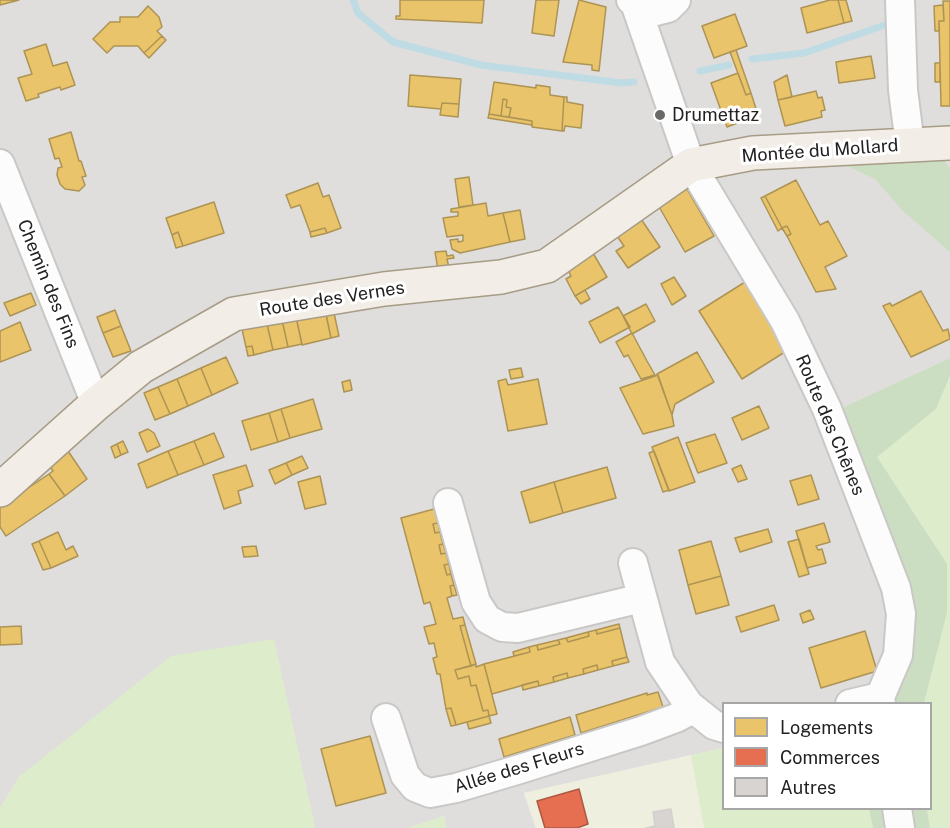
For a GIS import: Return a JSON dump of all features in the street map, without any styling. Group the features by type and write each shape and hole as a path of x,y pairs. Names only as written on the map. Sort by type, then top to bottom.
{"main road":[{"name":"Montée du Mollard","path":"691,165 753,153 950,143"},
{"name":"Route des Vernes","path":"0,490 141,367 234,314 384,289 501,277 547,266 691,165"}],"street":[{"path":"900,0 903,90 910,145"},
{"name":"Route des Chênes","path":"651,4 656,60 691,165 785,321 827,409 896,588 901,614 898,655 880,700"},
{"name":"Chemin des Fins","path":"0,164 96,404"},
{"path":"448,503 477,602 487,619 502,627 518,628 642,598"},
{"path":"633,563 660,662 693,709 714,725 722,728"},
{"path":"865,702 880,700"},
{"name":"Allée des Fleurs","path":"386,718 405,775 415,787 430,793 509,772 641,731 693,709"},
{"path":"897,810 900,828"}],"shaded area":[{"path":"0,0 950,0 950,358 837,410 914,624 894,702 722,702 722,748 524,793 536,828 446,828 444,816 408,828 315,828 273,640 20,776 0,808"}],"green space":[{"path":"940,154 950,169 950,252 902,210 875,179 843,164"},
{"path":"950,358 950,376 936,409 877,457 947,564 947,613 924,702 894,702 914,623 837,410"},
{"path":"950,376 950,828 930,828 927,810 932,810 932,702 924,702 947,613 876,457 936,409"},
{"path":"274,639 315,828 0,828 0,808 20,776 171,656"},
{"path":"722,748 722,810 869,810 873,828 704,828 691,755"},
{"path":"691,755 704,828 536,828 524,793"},
{"path":"869,810 927,810 930,828 873,828"},
{"path":"444,816 446,828 408,828"}],"building: Logements":[{"path":"0,0 19,0 0,5"},
{"path":"400,0 484,0 482,23 396,19 396,16 400,16"},
{"path":"536,0 559,0 554,36 532,33"},
{"path":"579,0 606,7 599,71 592,70 592,65 563,62"},
{"path":"838,0 844,23 807,33 801,8"},
{"path":"838,0 846,0 852,21 844,23"},
{"path":"943,1 950,1 950,106 941,106 939,21 944,21"},
{"path":"943,5 944,21 939,21 939,31 935,31 934,6"},
{"path":"148,6 159,17 162,27 157,31 162,36 144,53 138,46 114,46 107,53 93,39 110,22 120,22 120,17 138,17"},
{"path":"735,14 747,46 714,58 702,26"},
{"path":"162,36 166,40 149,58 144,53"},
{"path":"46,44 53,66 67,62 75,85 38,94 39,97 26,101 18,78 32,74 24,51"},
{"path":"736,50 751,93 746,95 730,52"},
{"path":"871,56 875,78 839,83 836,62"},
{"path":"935,63 940,63 940,82 935,82"},
{"path":"738,73 746,95 751,93 758,115 727,127 711,83"},
{"path":"410,75 461,79 459,104 442,103 441,109 408,106"},
{"path":"787,75 792,97 778,100 774,82"},
{"path":"494,82 536,88 536,85 550,87 550,95 564,97 562,131 532,127 532,121 509,117 511,108 506,107 507,100 503,99 501,116 489,114"},
{"path":"816,91 818,98 822,97 825,110 821,111 822,117 785,126 778,100"},
{"path":"564,97 567,97 567,102 583,105 581,128 565,126 562,131"},
{"path":"503,99 507,100 506,107 511,108 509,117 501,116"},
{"path":"442,103 459,104 458,117 440,115"},
{"path":"489,114 532,121 532,125 488,118"},
{"path":"71,132 86,176 82,177 85,185 79,191 65,189 60,184 57,175 58,168 62,167 59,158 55,159 49,139"},
{"path":"469,177 473,205 459,207 455,179"},
{"path":"796,180 820,225 828,221 847,256 825,267 836,289 816,292 787,236 791,234 787,226 782,228 765,196"},
{"path":"318,183 323,197 329,195 341,228 327,233 325,228 310,232 300,205 291,208 286,195"},
{"path":"687,189 714,236 685,252 658,205"},
{"path":"765,196 782,228 778,231 761,198"},
{"path":"214,202 224,233 183,246 178,232 172,235 166,218"},
{"path":"486,203 488,216 503,213 510,242 460,253 452,249 450,240 463,241 463,235 447,237 443,218 458,216 458,212 451,212 451,209"},
{"path":"520,210 525,239 510,242 503,213"},
{"path":"641,219 660,247 628,268 616,251 624,246 617,236"},
{"path":"787,226 791,234 787,236 782,228"},
{"path":"325,228 327,233 311,237 310,232"},
{"path":"178,232 183,246 176,248 172,235"},
{"path":"446,251 447,256 453,255 454,258 447,259 449,268 438,270 435,252"},
{"path":"593,253 607,277 575,296 566,279 571,276 567,268"},
{"path":"674,277 686,296 672,305 661,284"},
{"path":"745,282 788,350 742,379 699,311"},
{"path":"585,290 590,299 581,304 575,296"},
{"path":"921,291 943,331 948,329 950,339 911,357 883,306 890,303 892,306"},
{"path":"31,293 36,305 10,316 4,303"},
{"path":"646,304 655,321 632,334 623,316"},
{"path":"618,307 630,327 600,343 589,322"},
{"path":"115,310 121,326 103,333 97,317"},
{"path":"325,310 331,338 302,345 296,317"},
{"path":"334,313 339,336 331,338 326,314"},
{"path":"296,317 302,344 288,347 282,320"},
{"path":"282,320 288,347 273,350 267,324"},
{"path":"20,322 31,350 0,362 0,331"},
{"path":"267,324 273,350 254,355 252,346 246,347 242,329"},
{"path":"121,326 131,351 113,357 103,333"},
{"path":"632,333 655,375 641,379 628,355 624,357 616,342"},
{"path":"252,346 254,355 248,356 246,347"},
{"path":"697,352 714,382 675,404 672,415 657,374"},
{"path":"226,357 238,383 212,395 201,368"},
{"path":"201,368 212,395 188,406 177,379"},
{"path":"521,368 523,377 511,379 509,370"},
{"path":"658,375 674,426 643,434 620,388"},
{"path":"177,379 188,406 170,414 158,387"},
{"path":"506,379 508,385 538,379 547,424 508,431 498,381"},
{"path":"350,380 352,390 344,392 342,382"},
{"path":"158,387 170,414 155,420 144,393"},
{"path":"313,399 322,429 290,438 281,409"},
{"path":"759,406 769,428 742,440 732,418"},
{"path":"281,409 290,438 278,442 269,413"},
{"path":"269,413 278,442 251,450 242,421"},
{"path":"148,429 154,433 160,446 147,452 139,433"},
{"path":"214,433 224,457 204,465 194,441"},
{"path":"715,434 727,463 698,473 686,443"},
{"path":"678,437 695,482 669,491 652,447"},
{"path":"123,441 128,452 121,455 117,444"},
{"path":"194,441 204,465 178,475 168,451"},
{"path":"117,444 121,455 115,458 111,447"},
{"path":"66,448 87,479 65,496 49,474 53,471 46,461"},
{"path":"168,451 178,475 147,488 138,464"},
{"path":"654,451 669,490 663,492 649,453"},
{"path":"302,456 308,468 292,475 286,463"},
{"path":"286,463 292,475 275,484 269,470"},
{"path":"246,465 253,486 238,491 241,503 224,509 213,475"},
{"path":"741,465 747,479 738,482 732,469"},
{"path":"607,467 616,498 563,513 554,482"},
{"path":"49,474 65,496 6,536 0,527 0,507"},
{"path":"811,475 819,499 798,505 790,481"},
{"path":"320,476 326,504 305,509 298,482"},
{"path":"554,482 563,513 530,523 521,492"},
{"path":"434,509 438,523 433,524 435,533 440,532 443,544 439,545 441,554 446,553 449,564 444,565 447,575 451,574 454,585 450,586 452,596 447,598 453,619 463,617 465,625 460,626 471,666 455,670 458,679 469,676 471,686 476,685 483,711 488,710 489,716 456,725 451,708 446,709 440,674 437,674 433,658 437,657 434,643 429,644 424,627 436,624 430,602 424,604 401,518"},
{"path":"438,523 440,532 435,533 433,524"},
{"path":"824,523 830,542 816,546 818,550 822,549 826,563 807,568 796,531"},
{"path":"768,529 772,542 740,552 735,538"},
{"path":"58,532 66,550 73,546 78,556 51,568 39,541"},
{"path":"799,539 809,574 799,577 788,542"},
{"path":"39,541 51,568 43,570 32,544"},
{"path":"711,541 721,576 688,585 679,550"},
{"path":"443,544 446,553 441,554 439,545"},
{"path":"256,546 258,556 244,557 242,547"},
{"path":"449,564 451,574 447,575 444,565"},
{"path":"721,576 729,605 696,614 688,585"},
{"path":"454,585 457,595 452,596 450,586"},
{"path":"774,605 779,620 741,632 736,617"},
{"path":"810,610 814,619 803,623 800,614"},
{"path":"619,624 620,628 597,634 596,630"},
{"path":"465,625 476,664 471,666 460,626"},
{"path":"21,626 22,644 0,645 0,627"},
{"path":"620,628 627,657 612,661 613,666 598,670 597,665 583,669 584,674 568,678 567,673 553,677 554,682 539,686 538,681 492,694 484,664 530,652 529,647 537,645 538,650 560,644 558,640 566,638 568,642 589,636 588,632 596,630 597,634"},
{"path":"865,631 877,671 821,688 809,648"},
{"path":"588,632 589,636 568,642 566,638"},
{"path":"558,640 560,644 538,650 537,645"},
{"path":"529,647 530,652 514,656 513,652"},
{"path":"627,657 629,662 613,666 612,661"},
{"path":"476,664 476,667 484,664 497,714 489,716 488,710 483,711 476,685 471,686 469,676 458,679 455,670"},
{"path":"597,665 598,670 584,674 583,669"},
{"path":"567,673 568,678 554,682 553,677"},
{"path":"538,681 539,686 523,690 522,685"},
{"path":"658,692 663,707 581,733 576,715 647,693 647,695"},
{"path":"451,708 456,725 451,726 446,709"},
{"path":"489,716 491,723 469,729 467,722"},
{"path":"570,717 575,735 504,757 499,739"},
{"path":"370,736 386,793 336,806 321,749"}],"building: Commerces":[{"path":"579,789 588,824 577,828 545,828 537,801"}],"building: Autres":[{"path":"671,809 674,828 646,828 655,826 653,812"}],"waterway":[{"path":"353,0 358,13 393,42 481,65 621,83 634,82"},
{"path":"752,59 804,53 885,25"},
{"path":"700,71 729,65"}],"place":[{"name":"Drumettaz","path":"660,115"}]}
